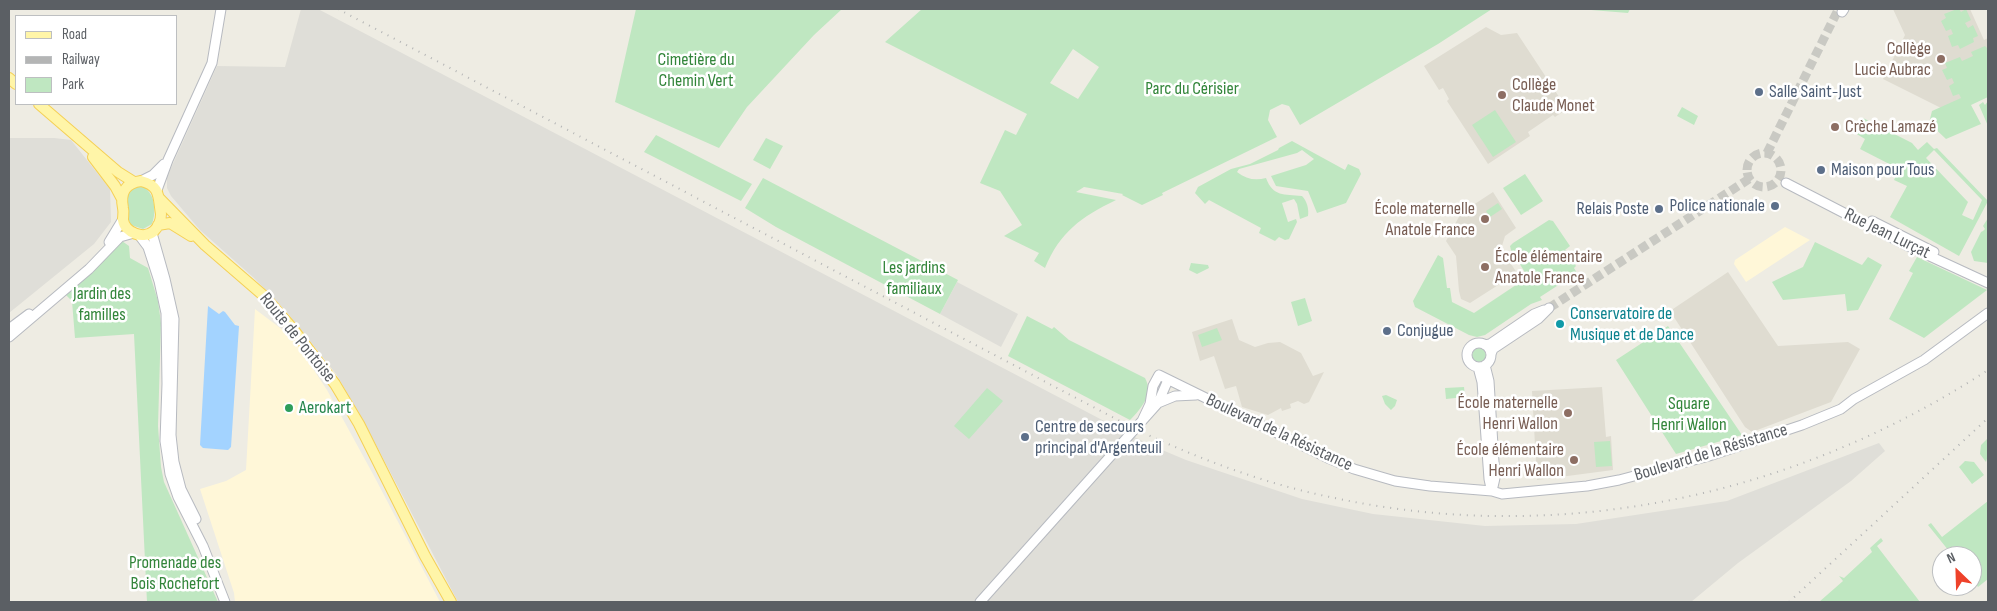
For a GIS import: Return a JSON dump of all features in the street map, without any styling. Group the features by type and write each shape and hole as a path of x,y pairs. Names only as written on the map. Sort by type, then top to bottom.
{"main road":[{"path":"221,9 212,63 168,160 158,194 161,214 155,229 174,320 172,435 176,472 181,489 208,545 231,602"},
{"path":"40,105 125,177 151,184 205,244"},
{"path":"73,133 104,170 122,199"},
{"path":"168,160 160,170 128,185 122,199 123,219 125,224 148,248 159,281 166,313 167,384 165,441 170,474 178,497 203,546 225,602"},
{"name":"Rue Jean Lurçat","path":"1988,278 1788,181 1908,246 1988,283"},
{"path":"9,330 96,258 118,230 123,219"},
{"path":"9,337 89,269 120,237 168,224 174,225 205,244"},
{"name":"Route de Pontoise","path":"205,244 272,305 335,384 358,424 451,602"},
{"path":"1549,308 1538,320 1493,349 1491,354 1490,360 1481,366 1472,365 1467,360 1468,350 1475,343 1490,344 1534,314 1549,308"},
{"name":"Boulevard de la Résistance","path":"1142,421 1150,404 1153,386 1159,376 1330,459 1354,469 1395,481 1428,486 1492,491 1502,494 1571,488 1618,480 1709,456 1802,425 1841,409 1854,399 1924,360 1988,313"},
{"path":"1485,345 1491,354"},
{"path":"1481,366 1489,381 1495,478 1492,491"},
{"path":"980,602 1158,403 1168,380"},
{"path":"1158,403 1176,396 1199,395"}],"shaded area":[{"path":"301,9 318,9 1148,444 1186,460 1302,499 1373,514 1485,526 1576,524 1727,501 1879,443 1885,451 1851,481 1738,563 1691,602 458,602 363,420 336,374 285,310 254,278 200,230 171,196 167,188 167,177 217,66 285,67"},
{"name":"Collège Lucie Aubrac","path":"1893,9 1970,9 1984,40 1988,38 1988,86 1941,108 1883,79 1905,35"},
{"name":"Collège Claude Monet","path":"1486,27 1501,35 1517,33 1567,109 1555,117 1553,115 1528,132 1530,136 1488,164 1447,101 1449,99 1443,88 1439,90 1424,66"},
{"path":"9,138 71,140 110,189 111,222 94,244 9,313"},
{"path":"1493,192 1516,228 1505,236 1501,249 1517,273 1470,303 1461,299 1456,256 1446,241 1461,213"},
{"path":"1785,227 1810,240 1746,282 1734,264 1735,260"},
{"path":"1728,272 1778,346 1848,342 1860,349 1831,402 1752,432 1745,427 1670,311"},
{"path":"957,282 1018,314 1001,347 940,314"},
{"path":"255,309 292,337 327,390 440,602 235,602 234,593 200,489 226,481 246,470"},
{"path":"1232,319 1239,340 1255,347 1280,342 1301,353 1313,376 1324,372 1309,402 1304,404 1298,401 1290,404 1291,408 1282,411 1281,408 1268,415 1242,407 1236,386 1225,389 1214,356 1200,361 1192,332"},
{"path":"1602,387 1606,437 1611,436 1613,470 1537,480 1532,391"}],"green space":[{"name":"Cimetière du Chemin Vert","path":"636,9 842,9 814,35 747,107 719,148 615,102"},
{"name":"Parc du Cérisier","path":"922,9 1492,9 1438,44 1300,125 1289,106 1282,104 1270,110 1268,120 1277,137 1162,193 1163,195 1142,205 1123,194 1084,187 1076,192 1116,200 1082,219 1073,227 1051,255 1045,268 1034,261 1039,253 1004,236 1022,225 1000,191 980,183 1005,130 1016,135 1027,114 885,42","holes":["1073,49 1099,67 1078,99 1050,83"]},
{"path":"1579,9 1630,9 1628,13"},
{"path":"1957,9 1961,12 1966,9 1971,20 1965,23 1968,28 1973,25 1978,36 1973,38 1974,42 1960,49 1958,45 1952,47 1948,36 1953,34 1951,29 1946,31 1941,21 1946,18 1944,14"},
{"path":"1985,46 1988,49 1988,97 1971,105 1981,124 1946,139 1929,123 1932,111 1961,98 1959,94 1953,96 1949,86 1954,83 1952,78 1947,80 1942,70 1947,68 1945,63 1960,57 1962,61 1973,56 1971,52"},
{"path":"1988,101 1988,126 1979,105 1983,102 1985,105"},
{"path":"1682,107 1698,116 1694,125 1677,116"},
{"path":"1495,110 1516,142 1493,157 1472,125"},
{"path":"1863,118 1912,143 1918,150 1927,142 1934,149 1937,148 1988,201 1959,256 1890,217 1907,186 1894,180 1899,169 1860,149 1865,139 1855,133","holes":["1934,150 1982,200 1973,220 1962,215 1968,202 1926,158"]},
{"path":"656,135 752,184 741,201 644,152"},
{"path":"766,138 783,146 770,169 753,160"},
{"path":"1292,141 1345,170 1348,164 1359,169 1361,174 1346,203 1317,213 1308,191 1276,186 1271,176 1306,165 1314,159 1302,150 1239,169 1237,172 1247,178 1266,178 1272,189 1276,192 1302,196 1304,198 1308,216 1300,219 1294,199 1282,203 1288,222 1296,219 1297,222 1289,239 1285,240 1279,237 1275,241 1259,233 1261,228 1209,200 1205,204 1195,193 1198,187 1231,169 1250,164"},
{"path":"1525,174 1543,201 1521,215 1503,188"},
{"name":"Les jardins familiaux","path":"763,178 958,280 940,314 776,227 745,208"},
{"path":"141,186 149,192 154,202 154,219 152,224 143,229 131,225 126,207 130,191"},
{"path":"1498,203 1502,209 1490,217 1486,211"},
{"path":"1988,218 1988,263 1974,261 1971,252 1981,232 1985,229 1983,226"},
{"path":"1549,220 1553,221 1570,246 1565,250 1576,266 1574,268 1577,273 1540,297 1542,300 1531,304 1485,335 1477,337 1469,335 1415,307 1413,301 1438,255 1443,258 1447,288 1450,288 1452,302 1474,313 1525,279 1526,274 1510,246"},
{"name":"Promenade des Bois Rochefort","path":"122,241 129,246 130,258 148,268 158,301 161,323 158,426 164,482 218,602 147,602 134,334 75,338 72,301 66,295"},
{"path":"1815,242 1862,265 1868,257 1882,265 1858,310 1847,311 1845,294 1783,300 1772,282 1803,267"},
{"path":"1917,257 1987,290 1924,338 1889,319 1913,273 1909,271"},
{"path":"1191,263 1208,265 1209,268 1197,274 1189,270"},
{"path":"1305,298 1312,321 1298,326 1291,302"},
{"path":"1027,316 1052,329 1054,327 1069,340 1145,378 1148,390 1145,401 1130,420 1008,356"},
{"name":"Square Henri Wallon","path":"1668,326 1742,435 1676,454 1616,360"},
{"path":"1217,328 1222,340 1202,347 1198,335"},
{"path":"1476,348 1482,348 1486,355 1482,362 1476,362 1472,358 1472,352"},
{"path":"1464,387 1465,397 1446,399 1445,388"},
{"path":"987,388 1003,401 969,439 954,426"},
{"path":"1386,395 1397,400 1391,410 1385,404 1382,396"},
{"path":"1988,438 1986,462 1980,454 1981,445"},
{"path":"1610,441 1612,466 1596,467 1594,442"},
{"path":"1965,461 1974,462 1984,475 1972,484 1959,467"},
{"path":"1988,501 1988,579 1982,584 1982,546 1945,546 1928,525 1931,523 1942,537"},
{"path":"1881,538 1883,541 1877,546 1920,602 1819,602 1843,581 1839,576 1844,578 1872,552 1870,548"}],"water":[{"path":"208,306 219,314 223,311 225,312 235,325 239,326 231,447 228,450 203,448 200,445"}],"tunnel":[{"path":"1767,153 1838,10"},
{"path":"1764,153 1771,154 1776,158 1780,163 1781,170 1780,177 1776,182 1771,186 1764,187 1757,186 1752,182 1748,177 1747,170 1748,163 1752,158 1757,154 1764,153"},
{"path":"1549,308 1749,179"}],"railway":[{"path":"338,9 1135,429 1230,469 1280,485 1330,497 1416,511 1502,516 1587,512 1672,500 1754,479 1835,450 1913,414 1988,370"},
{"path":"1789,602 1988,418"}],"place":[{"name":"Collège Lucie Aubrac","path":"1941,59"},
{"name":"Salle Saint-Just","path":"1759,92"},
{"name":"Collège Claude Monet","path":"1502,95"},
{"name":"Crèche Lamazé","path":"1835,127"},
{"name":"Maison pour Tous","path":"1821,170"},
{"name":"Police nationale","path":"1775,206"},
{"name":"Relais Poste","path":"1659,209"},
{"name":"École maternelle Anatole France","path":"1485,219"},
{"name":"École élémentaire Anatole France","path":"1485,267"},
{"name":"Conservatoire de Musique et de Dance","path":"1560,324"},
{"name":"Conjugue","path":"1387,331"},
{"name":"Aerokart","path":"289,408"},
{"name":"École maternelle Henri Wallon","path":"1568,413"},
{"name":"Centre de secours principal d'Argenteuil","path":"1025,437"},
{"name":"École élémentaire Henri Wallon","path":"1574,460"}],"park label":[{"name":"Jardin des familles","path":"102,304"}]}
